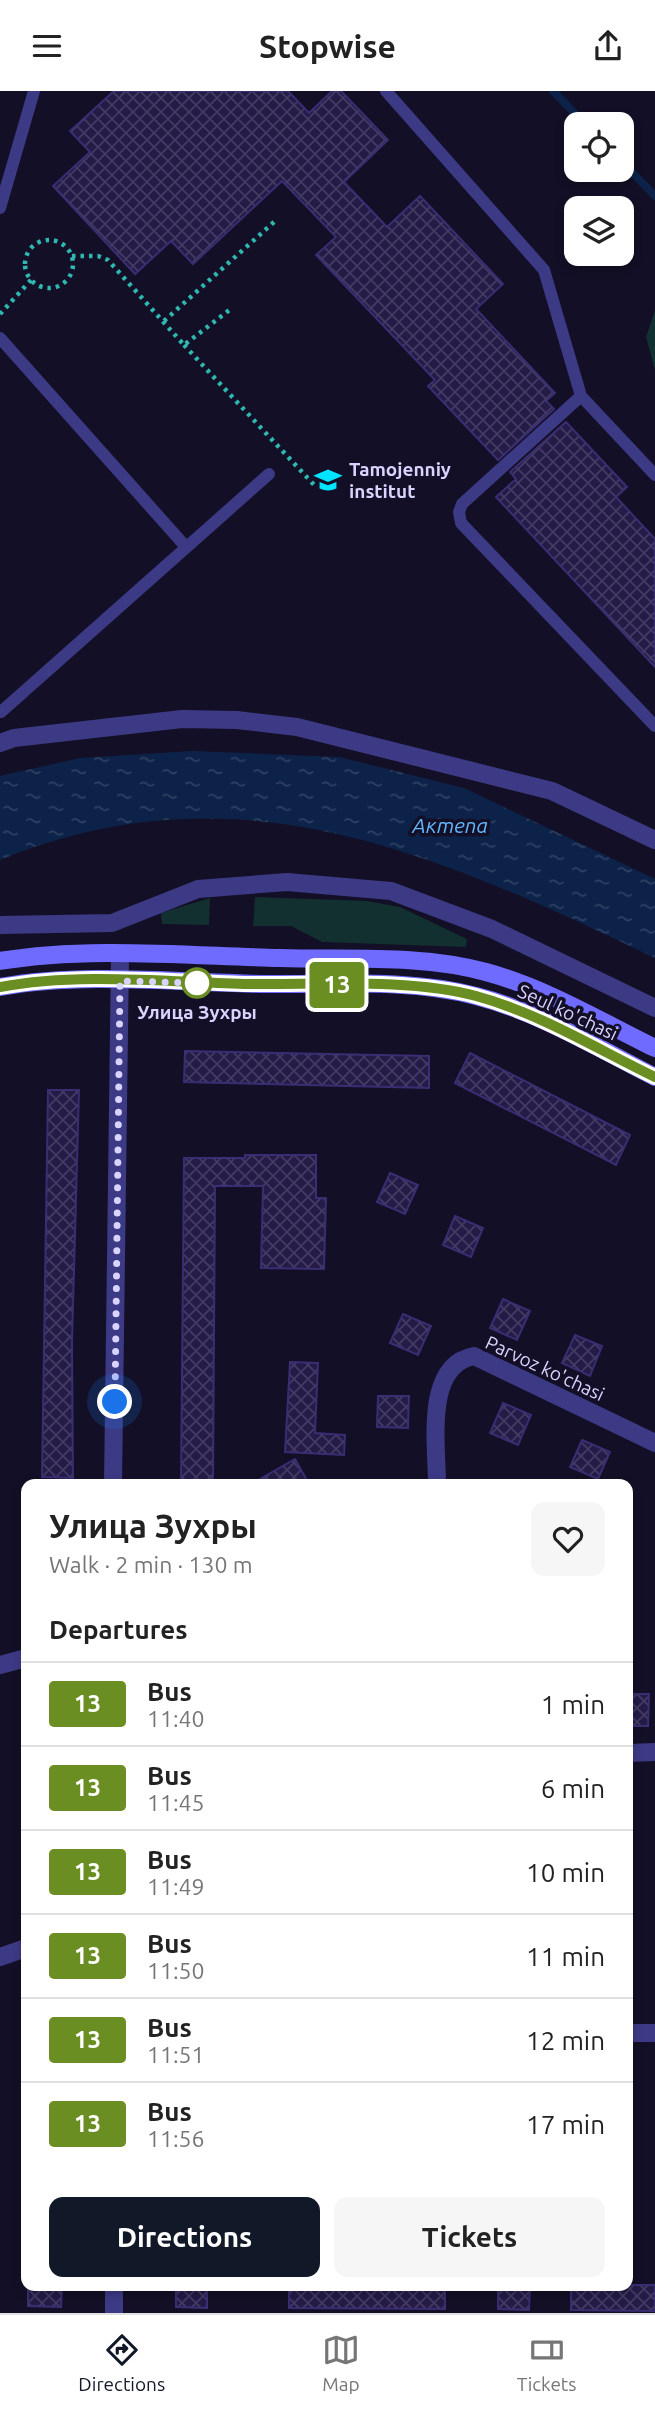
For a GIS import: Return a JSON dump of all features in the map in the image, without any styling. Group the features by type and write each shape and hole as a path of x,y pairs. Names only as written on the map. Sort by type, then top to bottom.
{"main road":[{"name":"Seul ko'chasi","path":"0,961 46,956 120,955 393,961 471,969 530,988 655,1048"},
{"name":"Seul ko'chasi","path":"0,987 34,982 120,981 388,986 465,993 524,1013 655,1077"}],"street":[{"path":"0,743 14,738 182,719 237,720 297,727 358,740 552,791 655,840"},
{"path":"0,925 112,923 198,889 286,882 391,891 492,929 655,1008"},
{"path":"113,1479 120,955"},
{"name":"Parvoz ko'chasi","path":"437,1479 437,1397 449,1370 460,1358 474,1356 655,1443"},
{"path":"0,1665 21,1659"},
{"path":"633,1753 655,1752"},
{"path":"0,1957 21,1950"},
{"path":"633,2033 655,2033"},
{"path":"114,2291 114,2313"}],"lane":[{"path":"0,208 34,91"},
{"path":"386,91 544,270 581,396 655,474"},
{"path":"0,338 186,547"},
{"path":"581,396 462,504 458,512 460,523 655,726"},
{"path":"0,711 269,474"}],"path":[{"path":"164,321 274,222"},
{"path":"41,241 60,242 72,256 71,275 57,287 47,288 31,280 24,262 27,253 41,241"},
{"path":"72,256 98,256 108,260 316,487"},
{"path":"0,314 31,280"},
{"path":"184,345 232,308"}],"green space":[{"path":"655,310 655,370 646,337"},
{"path":"255,897 367,901 400,907 467,939 466,947 322,942 291,926 253,926"},
{"path":"210,898 209,925 162,924 161,913"}],"water":[{"name":"Актепа","path":"192,751 339,757 464,788 655,879 655,958 495,885 416,856 336,834 255,821 172,819 88,832 0,860 0,776 80,758"}],"building":[{"path":"114,91 288,91 309,113 332,91 341,91 388,140 344,182 387,227 420,196 503,284 476,309 555,393 546,401 554,409 498,460 428,386 435,380 316,255 336,237 282,181 193,264 171,241 135,274 53,186 90,152 70,131"},
{"path":"566,422 627,487 616,497 655,539 655,667 496,497 516,479 510,472"},
{"path":"185,1051 429,1056 429,1088 184,1082"},
{"path":"470,1053 630,1135 616,1165 455,1083"},
{"path":"48,1090 79,1090 72,1342 73,1478 42,1477"},
{"path":"245,1155 316,1155 316,1198 326,1198 324,1269 261,1268 263,1186 215,1186 213,1479 181,1479 184,1158 245,1158"},
{"path":"390,1173 418,1185 405,1214 377,1202"},
{"path":"455,1216 483,1228 471,1257 443,1245"},
{"path":"503,1299 530,1311 517,1340 490,1328"},
{"path":"403,1314 431,1326 418,1355 390,1343"},
{"path":"575,1335 602,1346 590,1376 562,1363"},
{"path":"290,1362 318,1363 315,1433 345,1435 344,1455 285,1452"},
{"path":"378,1396 409,1396 408,1428 377,1427"},
{"path":"503,1403 531,1415 518,1445 490,1433"},
{"path":"582,1440 610,1452 598,1479 570,1467"},
{"path":"295,1459 306,1479 260,1479"},
{"path":"633,1694 649,1694 648,1726 633,1726"},
{"path":"633,2285 655,2285 655,2311 571,2310 571,2291 633,2291"},
{"path":"28,2291 62,2291 61,2307 28,2306"},
{"path":"176,2291 207,2291 207,2308 176,2307"},
{"path":"289,2291 445,2291 445,2309 289,2308"},
{"path":"498,2291 530,2291 529,2310 498,2309"}],"waterway":[{"path":"553,91 573,112"},
{"path":"634,174 655,196"}],"bus line":[{"name":"13","path":"0,987 34,982 120,981 375,986 452,991 489,1000 524,1013 655,1077"}],"place":[{"name":"Tamojenniy institut","path":"328,480"},
{"name":"Улица Зухры","path":"197,983"}],"route":[{"path":"115,1402 120,981 197,983"}]}
